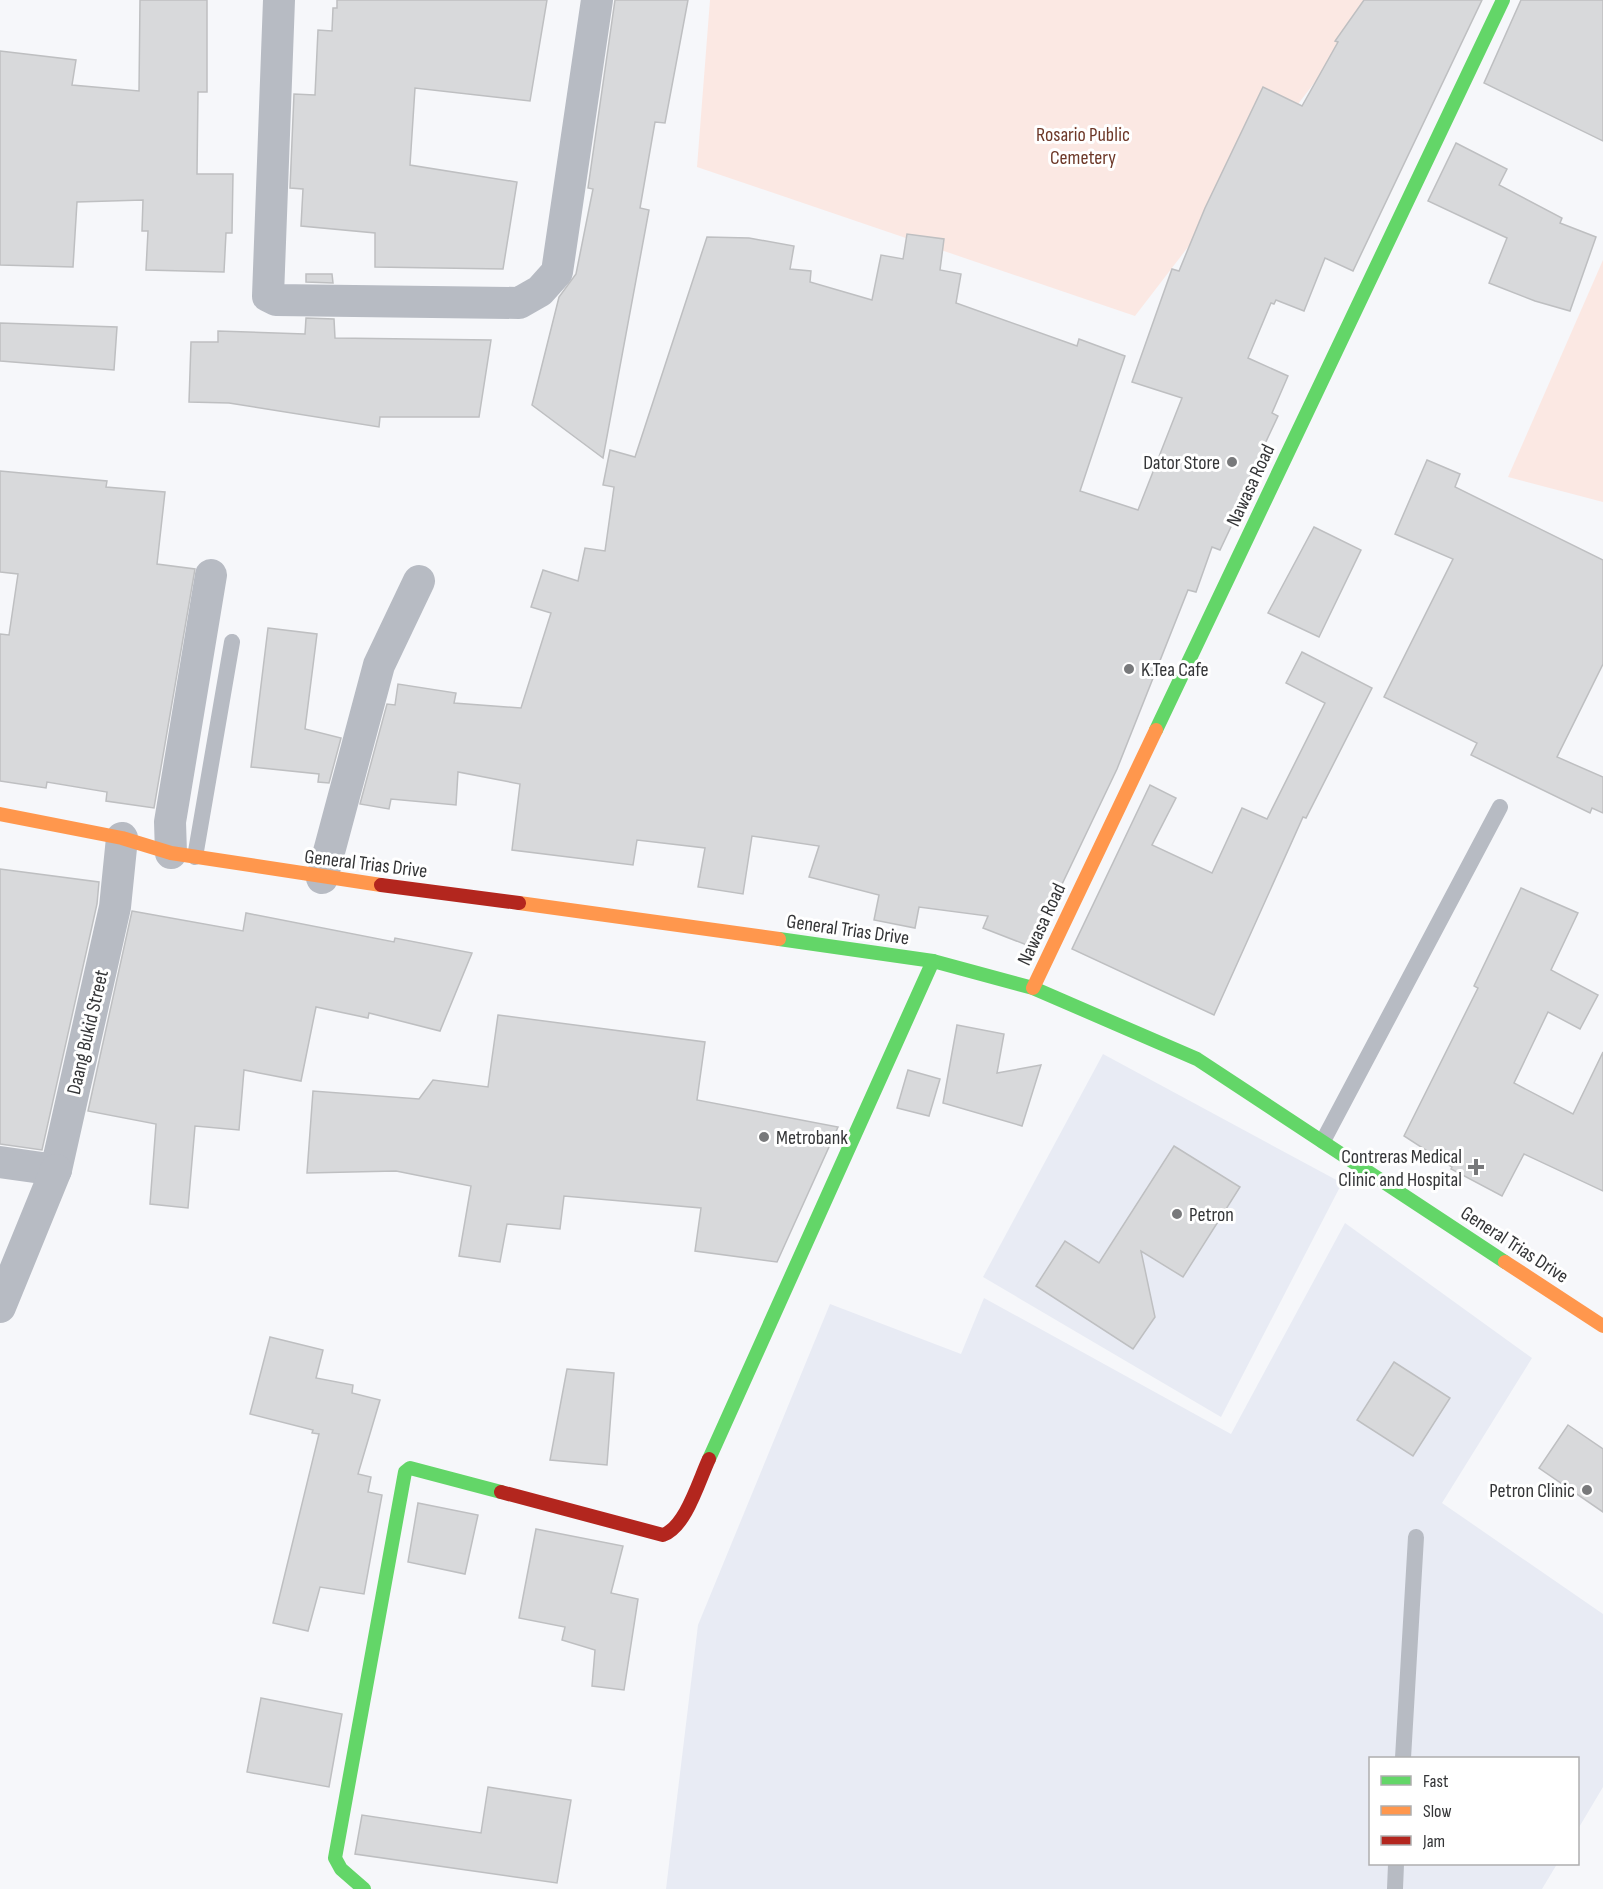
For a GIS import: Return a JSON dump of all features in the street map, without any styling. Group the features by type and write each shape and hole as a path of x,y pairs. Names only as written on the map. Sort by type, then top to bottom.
{"street":[{"path":"279,0 268,296 276,300 519,303 540,291 557,272 597,0"},
{"name":"Nawasa Road","path":"1033,988 1503,0"},
{"path":"183,855 170,822 211,575"},
{"path":"322,878 379,665 419,581"},
{"name":"General Trias Drive","path":"0,814 122,838 183,855 322,878 514,902 933,961 1033,988 1197,1059 1603,1326"},
{"name":"Daang Bukid Street","path":"0,1307 56,1170 115,907 122,838"},
{"path":"364,1889 341,1869 335,1858 405,1472 410,1468 663,1535 672,1532 681,1521 933,961"},
{"path":"0,1162 56,1170"}],"lane":[{"path":"183,855 232,642"},
{"path":"1323,1141 1500,807"},
{"path":"1403,1757 1416,1537"},
{"path":"1395,1889 1396,1865"}],"shaded area":[{"path":"1103,1054 1342,1183 1221,1417 983,1277"},
{"path":"1345,1223 1532,1358 1442,1503 1603,1614 1603,1787 1579,1827 1579,1757 1369,1757 1369,1865 1556,1865 1542,1889 666,1889 698,1625 830,1304 961,1354 984,1298 1231,1434"}],"green space":[{"name":"Rosario Public Cemetery","path":"710,0 1378,0 1135,316 697,167"},
{"path":"1603,260 1603,502 1508,477"}],"building":[{"path":"140,0 207,0 207,92 198,92 197,174 233,174 232,233 226,233 224,272 146,270 148,231 142,231 143,200 77,202 73,267 0,265 0,51 76,60 72,85 139,91"},
{"path":"337,0 547,0 530,101 415,88 410,165 517,182 503,269 375,267 375,233 301,226 303,189 290,188 294,94 315,95 318,30 332,31 333,8 337,8"},
{"path":"615,0 688,0 665,123 655,122 640,208 649,210 603,458 532,405 559,297 576,274 593,189 588,188"},
{"path":"1364,0 1482,0 1353,271 1325,258 1304,311 1276,300 1274,304 1271,303 1248,358 1288,376 1272,413 1278,416 1233,512 1237,514 1220,550 1212,547 1196,592 1188,590 1117,769 1032,947 983,928 988,916 919,907 915,928 874,920 879,895 809,877 819,846 752,836 743,894 698,887 705,848 637,840 633,865 512,850 520,784 458,772 456,805 391,799 389,809 360,804 387,704 395,705 398,684 456,693 454,703 521,708 551,613 531,607 543,570 578,581 585,548 605,551 614,487 603,485 610,450 635,457 707,237 749,238 794,246 790,269 811,271 810,282 872,300 881,255 903,259 907,234 944,239 940,270 961,274 956,303 1077,346 1079,339 1125,356 1080,491 1138,510 1182,398 1132,382 1172,269 1179,271 1205,208 1263,87 1302,106 1338,42 1335,41"},
{"path":"1521,0 1603,0 1603,141 1484,83"},
{"path":"1456,143 1507,169 1499,185 1562,218 1560,223 1596,237 1570,311 1535,301 1489,283 1507,238 1428,201"},
{"path":"306,274 332,274 333,283 306,282"},
{"path":"306,318 334,319 335,338 491,340 479,417 380,417 379,427 229,403 189,402 191,342 218,342 218,331 305,334"},
{"path":"0,323 117,327 114,370 0,361"},
{"path":"1427,460 1460,474 1455,487 1603,560 1603,664 1557,757 1603,777 1603,813 1592,808 1590,813 1471,755 1477,743 1384,697 1453,559 1395,534"},
{"path":"0,471 107,481 106,487 165,492 157,564 195,569 154,808 106,801 107,792 47,782 46,788 0,781 0,634 9,635 18,574 0,572"},
{"path":"1314,527 1361,550 1319,637 1268,613"},
{"path":"268,628 317,634 305,729 341,738 329,783 318,782 319,774 251,767"},
{"path":"1302,652 1372,688 1306,818 1303,817 1214,1015 1072,949 1150,785 1176,798 1152,845 1212,873 1242,808 1267,819 1325,703 1286,683"},
{"path":"0,869 99,882 97,904 42,1150 0,1144"},
{"path":"1521,888 1578,913 1551,970 1598,995 1580,1029 1548,1012 1514,1083 1573,1114 1603,1052 1603,1191 1524,1154 1502,1196 1451,1169 1452,1167 1404,1136 1478,988 1474,986"},
{"path":"132,911 243,931 246,913 394,942 395,938 472,953 440,1031 369,1013 368,1018 316,1007 301,1081 244,1070 239,1130 195,1126 188,1208 150,1204 156,1124 88,1111"},
{"path":"498,1015 705,1042 697,1100 838,1127 777,1262 695,1251 701,1208 564,1196 560,1229 507,1224 500,1262 459,1256 471,1186 396,1171 307,1173 313,1091 419,1099 433,1080 488,1087"},
{"path":"957,1025 1004,1034 997,1073 1041,1065 1022,1126 943,1103"},
{"path":"908,1070 940,1079 929,1116 897,1108"},
{"path":"1174,1146 1240,1187 1183,1277 1141,1251 1155,1317 1133,1349 1036,1286 1065,1241 1099,1263"},
{"path":"270,1337 323,1350 316,1378 353,1385 352,1393 380,1400 358,1474 371,1477 368,1492 382,1495 364,1594 320,1587 308,1631 273,1623 319,1434 312,1433 313,1430 250,1414"},
{"path":"1394,1362 1450,1398 1413,1456 1357,1420"},
{"path":"567,1369 614,1373 607,1465 550,1460"},
{"name":"Petron Clinic","path":"1568,1425 1603,1449 1603,1512 1539,1468"},
{"path":"418,1503 478,1515 465,1574 408,1562"},
{"path":"536,1529 623,1546 611,1593 638,1599 624,1690 592,1686 595,1650 562,1640 565,1627 519,1618"},
{"path":"261,1698 342,1714 329,1787 247,1772"},
{"path":"488,1787 571,1800 557,1883 355,1854 362,1815 481,1833"}],"traffic: fast":[{"path":"1156,730 1503,0"},
{"path":"779,939 933,961 1033,988 1197,1059 1505,1262"},
{"path":"709,1459 933,961"},
{"path":"364,1889 341,1869 335,1858 405,1472 410,1468 501,1492"}],"traffic: slow":[{"path":"1033,988 1156,730"},
{"path":"0,814 122,838 171,853 381,885"},
{"path":"519,903 779,939"},
{"path":"1505,1262 1603,1326"}],"traffic: jam":[{"path":"381,885 519,903"},
{"path":"501,1492 663,1535 671,1530 685,1513 709,1459"}],"place":[{"name":"Dator Store","path":"1232,462"},
{"name":"K.Tea Cafe","path":"1129,669"},
{"name":"Metrobank","path":"764,1137"},
{"name":"Contreras Medical Clinic and Hospital","path":"1476,1167"},
{"name":"Petron","path":"1177,1214"},
{"name":"Petron Clinic","path":"1587,1490"}]}
